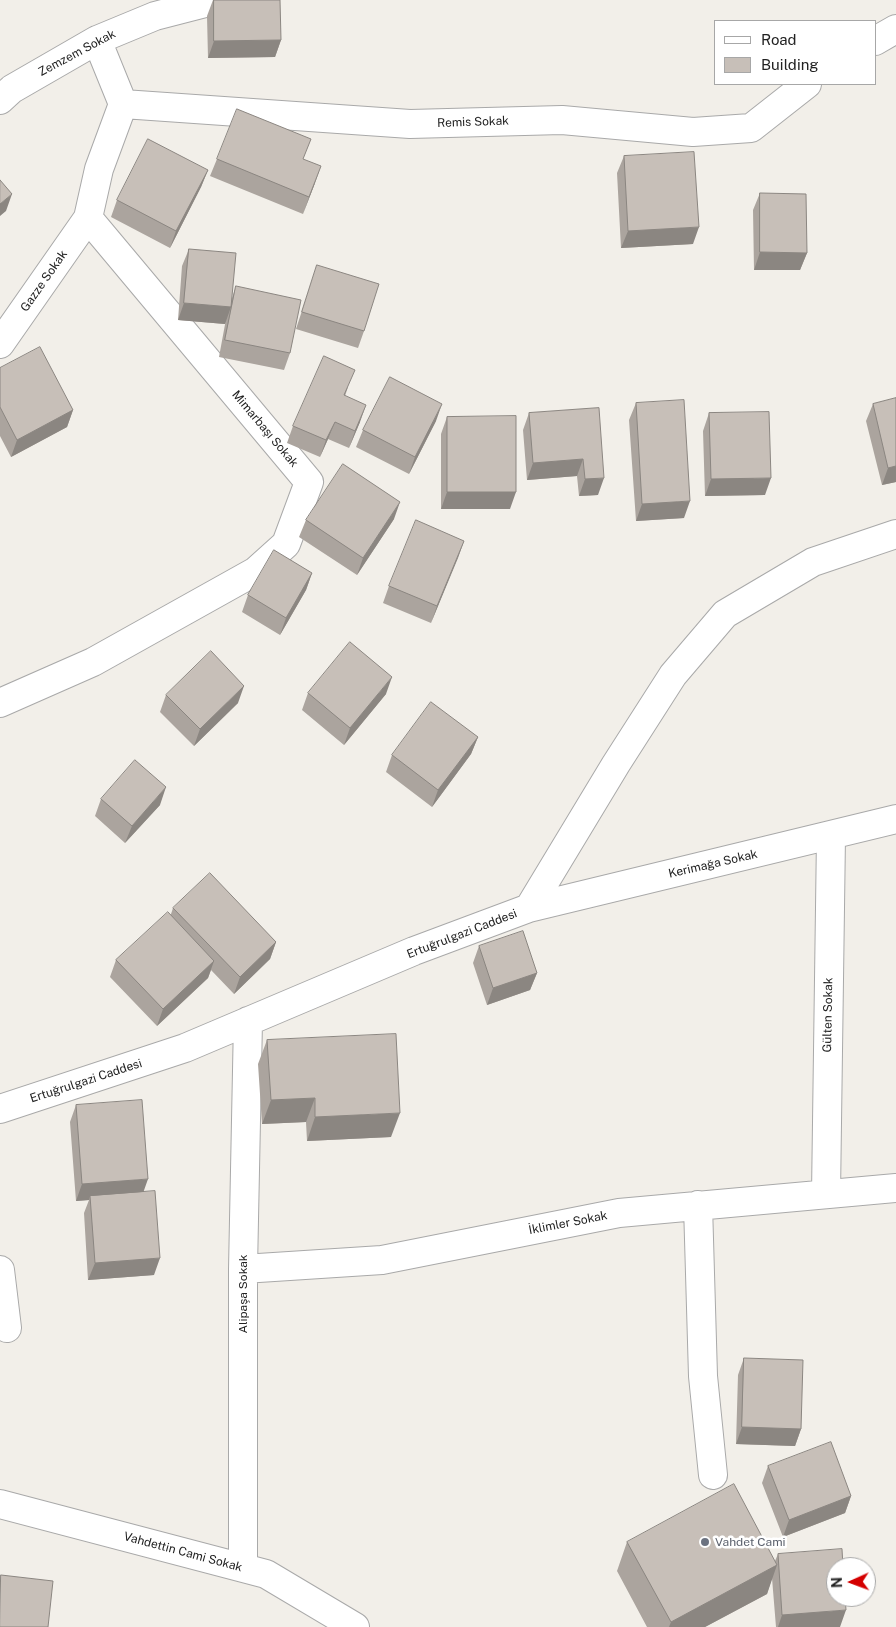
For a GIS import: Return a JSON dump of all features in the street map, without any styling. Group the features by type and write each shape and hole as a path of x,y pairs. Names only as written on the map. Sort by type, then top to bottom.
{"street":[{"name":"Zemzem Sokak","path":"0,100 12,89 97,40 155,16 217,0"},
{"path":"876,40 896,29"},
{"path":"88,218 98,169 123,104 97,40"},
{"name":"Remis Sokak","path":"123,104 410,124 562,120 693,132 750,128 806,85"},
{"name":"Gazze Sokak","path":"1,339 88,218"},
{"name":"Mimarbaşı Sokak","path":"0,704 93,662 256,571 286,544 310,482 88,218"},
{"name":"Ertuğrulgazi Caddesi","path":"0,1110 185,1048 414,951 529,908 616,764 673,675 725,614 813,562 896,534"},
{"name":"Kerimağa Sokak","path":"529,908 896,819"},
{"name":"Gülten Sokak","path":"826,1194 831,836"},
{"name":"Alipaşa Sokak","path":"243,1567 242,1269 248,1021"},
{"name":"İklimler Sokak","path":"242,1269 382,1260 619,1213 896,1188"},
{"path":"698,1205 703,1376 713,1475"},
{"path":"0,1270 7,1328"},
{"name":"Vahdettin Cami Sokak","path":"0,1504 266,1574 355,1627"}],"building":[{"path":"214,0 280,0 281,40 214,41"},
{"path":"237,109 311,139 303,159 321,166 309,197 217,159"},
{"path":"148,139 208,170 176,231 117,200"},
{"path":"694,152 699,227 628,231 624,156"},
{"path":"0,180 12,194 0,204"},
{"path":"760,193 806,194 807,253 760,252"},
{"path":"189,249 236,253 231,307 184,303"},
{"path":"317,265 379,284 364,331 302,312"},
{"path":"236,286 301,300 290,353 225,340"},
{"path":"40,347 73,410 17,440 0,407 0,368"},
{"path":"324,356 355,370 344,395 366,405 355,431 335,422 326,440 293,426"},
{"path":"390,377 442,404 415,457 363,430"},
{"path":"896,398 896,466 888,468 873,404"},
{"path":"684,400 690,501 642,504 636,403"},
{"path":"599,408 604,478 585,479 583,459 533,463 529,413"},
{"path":"769,412 771,478 711,479 709,413"},
{"path":"516,416 516,492 447,492 447,417"},
{"path":"343,464 400,502 363,558 306,520"},
{"path":"416,520 464,541 437,606 389,586"},
{"path":"274,550 312,573 286,618 248,595"},
{"path":"350,642 392,677 350,728 308,693"},
{"path":"211,651 244,686 200,729 166,695"},
{"path":"431,702 478,737 438,790 392,755"},
{"path":"135,760 166,787 132,826 101,799"},
{"path":"210,873 276,942 240,977 173,908"},
{"path":"168,912 214,961 163,1009 116,960"},
{"path":"523,931 537,973 493,988 479,946"},
{"path":"396,1034 400,1113 315,1117 315,1098 271,1100 267,1040"},
{"path":"142,1100 148,1179 82,1184 76,1105"},
{"path":"155,1191 160,1258 95,1263 90,1196"},
{"path":"744,1358 803,1360 801,1429 742,1427"},
{"path":"831,1442 851,1496 789,1520 768,1466"},
{"name":"Vahdet Cami","path":"734,1484 777,1565 671,1622 627,1542"},
{"path":"842,1549 842,1557 826,1557 826,1607 846,1607 846,1610 782,1615 778,1554"},
{"path":"1,1575 53,1581 48,1627 0,1627"}],"place":[{"name":"Vahdet Cami","path":"705,1542"}]}
